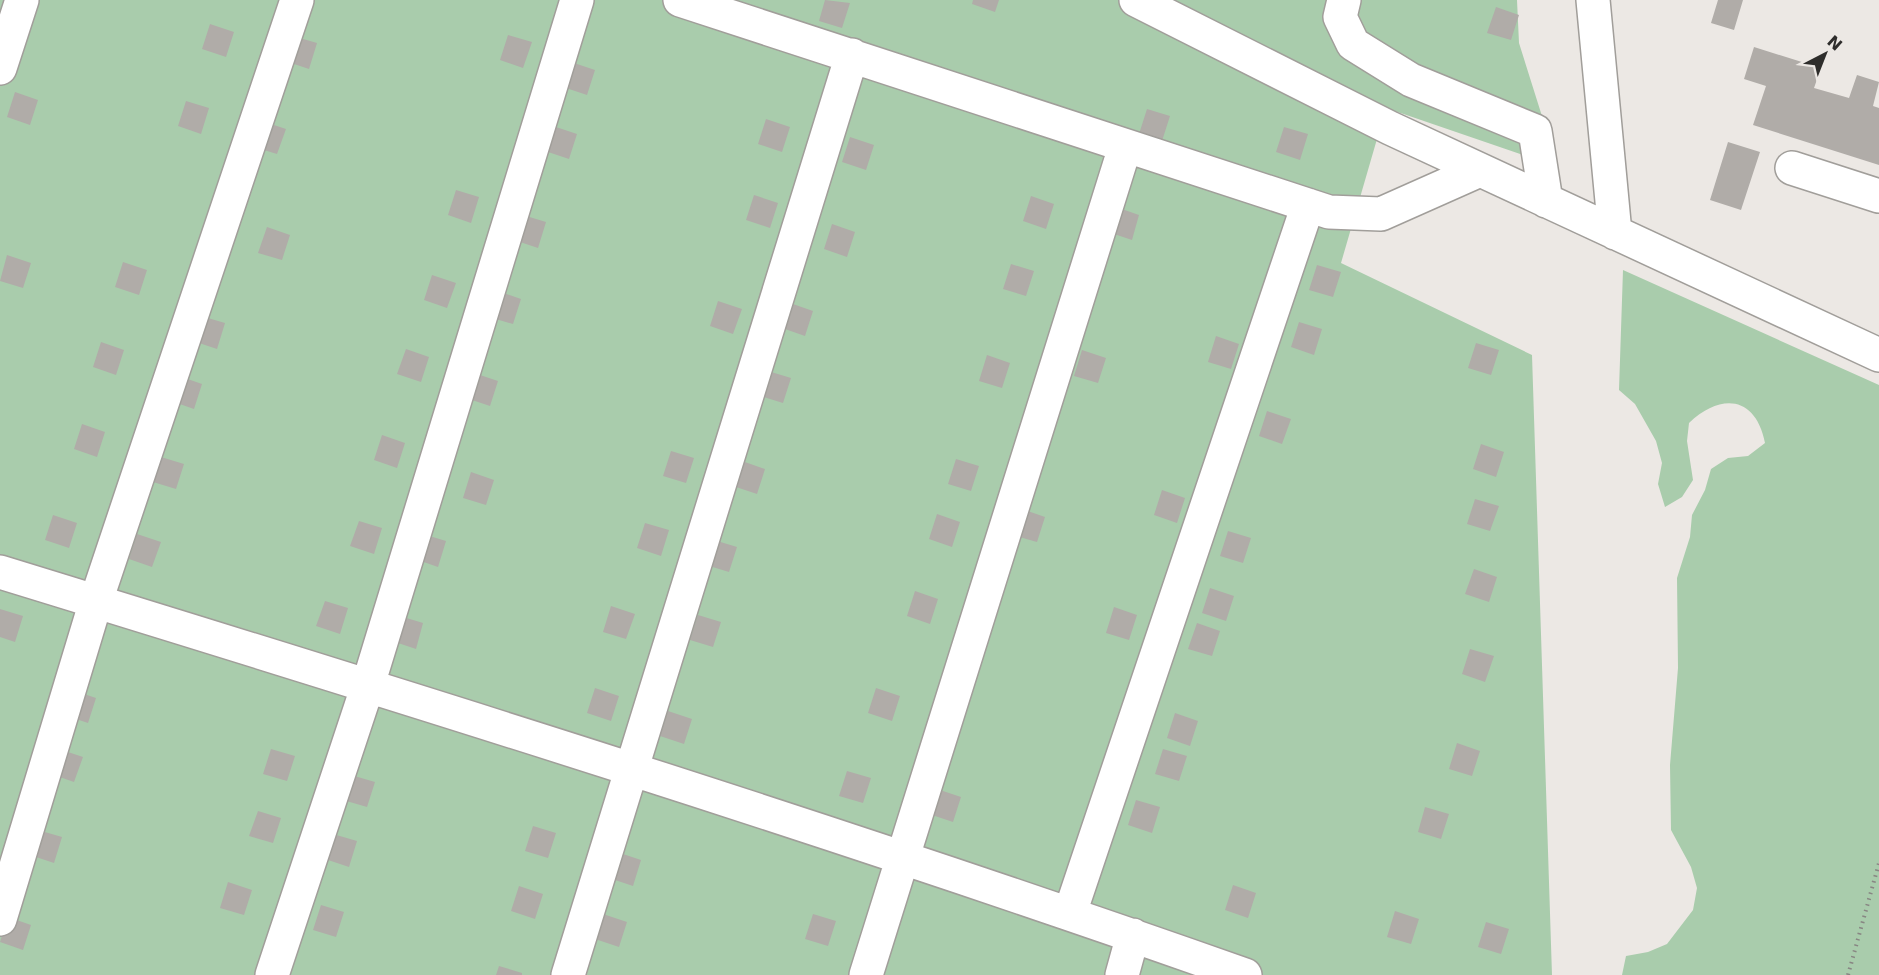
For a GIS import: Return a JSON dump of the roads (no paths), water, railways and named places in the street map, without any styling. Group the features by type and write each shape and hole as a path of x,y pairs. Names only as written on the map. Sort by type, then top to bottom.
{"street":[{"path":"0,68 22,0"},
{"path":"0,919 96,601 297,0"},
{"path":"272,975 368,686 577,0"},
{"path":"680,0 1329,212 1381,214 1479,170"},
{"path":"1136,0 1479,170 1879,355"},
{"path":"1344,0 1340,17 1353,44 1411,80 1535,131 1546,201"},
{"path":"1593,0 1615,233"},
{"path":"568,975 633,771 852,55"},
{"path":"866,975 1125,147"},
{"path":"1792,168 1879,196"},
{"path":"1070,914 1308,205"},
{"path":"0,572 633,771 1070,914 1245,975"},
{"path":"1122,975 1133,935"}]}
